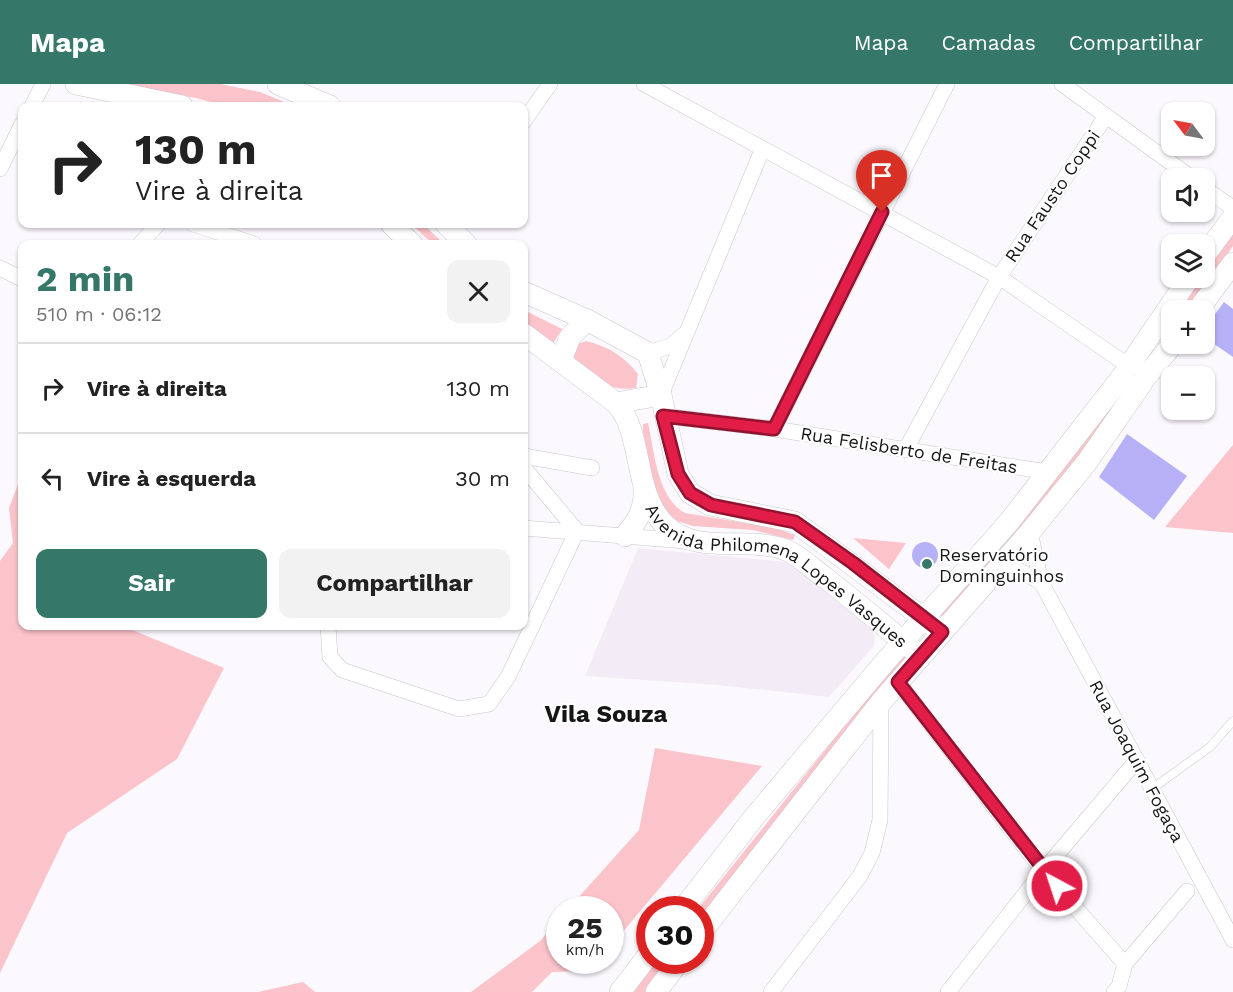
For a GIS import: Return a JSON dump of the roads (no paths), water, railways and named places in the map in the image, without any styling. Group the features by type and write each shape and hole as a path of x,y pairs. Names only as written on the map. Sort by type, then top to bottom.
{"main road":[{"path":"76,84 163,102"},
{"path":"278,84 320,102"},
{"path":"1215,241 1233,217"},
{"path":"395,228 408,240"},
{"path":"451,228 462,240"},
{"path":"1205,300 1233,262"},
{"path":"714,916 880,702 1004,563 1087,462 1183,288"},
{"path":"528,293 587,320 648,353"},
{"path":"561,361 570,337 587,320"},
{"path":"528,337 620,408 663,416"},
{"name":"Avenida Philomena Lopes Vasques","path":"648,353 661,394 663,416 678,474 690,493 711,505 795,522 853,563 942,632"},
{"path":"693,896 755,816 902,641 1009,522 1048,472 1135,375 1161,354"},
{"path":"620,408 661,394"},
{"name":"Avenida Philomena Lopes Vasques","path":"620,408 644,488 655,512 665,525 688,541 766,546 786,550 836,586 921,656"},
{"name":"Avenida Philomena Lopes Vasques","path":"624,536 640,516 645,503 644,488"},
{"path":"836,586 853,563"},
{"path":"620,992 636,971"},
{"path":"656,992 670,974"}],"street":[{"path":"34,102 43,84"},
{"path":"528,115 550,84"},
{"path":"644,84 999,277 1135,375"},
{"path":"774,429 947,84"},
{"path":"1062,84 1178,168"},
{"name":"Rua Fausto Coppi","path":"906,449 999,277 1106,116"},
{"path":"0,169 18,132"},
{"path":"661,394 762,150"},
{"path":"1215,196 1233,208"},
{"path":"144,240 154,228"},
{"path":"205,228 242,240"},
{"path":"0,268 18,277"},
{"path":"648,353 670,346 686,333"},
{"name":"Rua Felisberto de Freitas","path":"663,416 774,429 1048,472"},
{"path":"528,457 592,468"},
{"path":"528,473 577,531"},
{"path":"528,528 688,541"},
{"path":"328,630 330,657 342,670 459,709 489,704 508,677 577,531"},
{"name":"Rua Joaquim Fogaça","path":"1030,532 1041,582 1233,940"},
{"path":"1004,563 1041,582"},
{"path":"898,682 1043,871 1125,964"},
{"path":"771,992 860,876 872,853 880,820 880,702"},
{"path":"948,992 1043,871 1137,760"},
{"path":"1114,992 1119,986 1125,964 1187,891"}],"lane":[{"path":"1153,788 1210,747 1233,721"}],"place":[{"name":"Reservatório Dominguinhos","path":"927,564"}],"district":[{"name":"Vila Souza","path":"606,714"}]}
